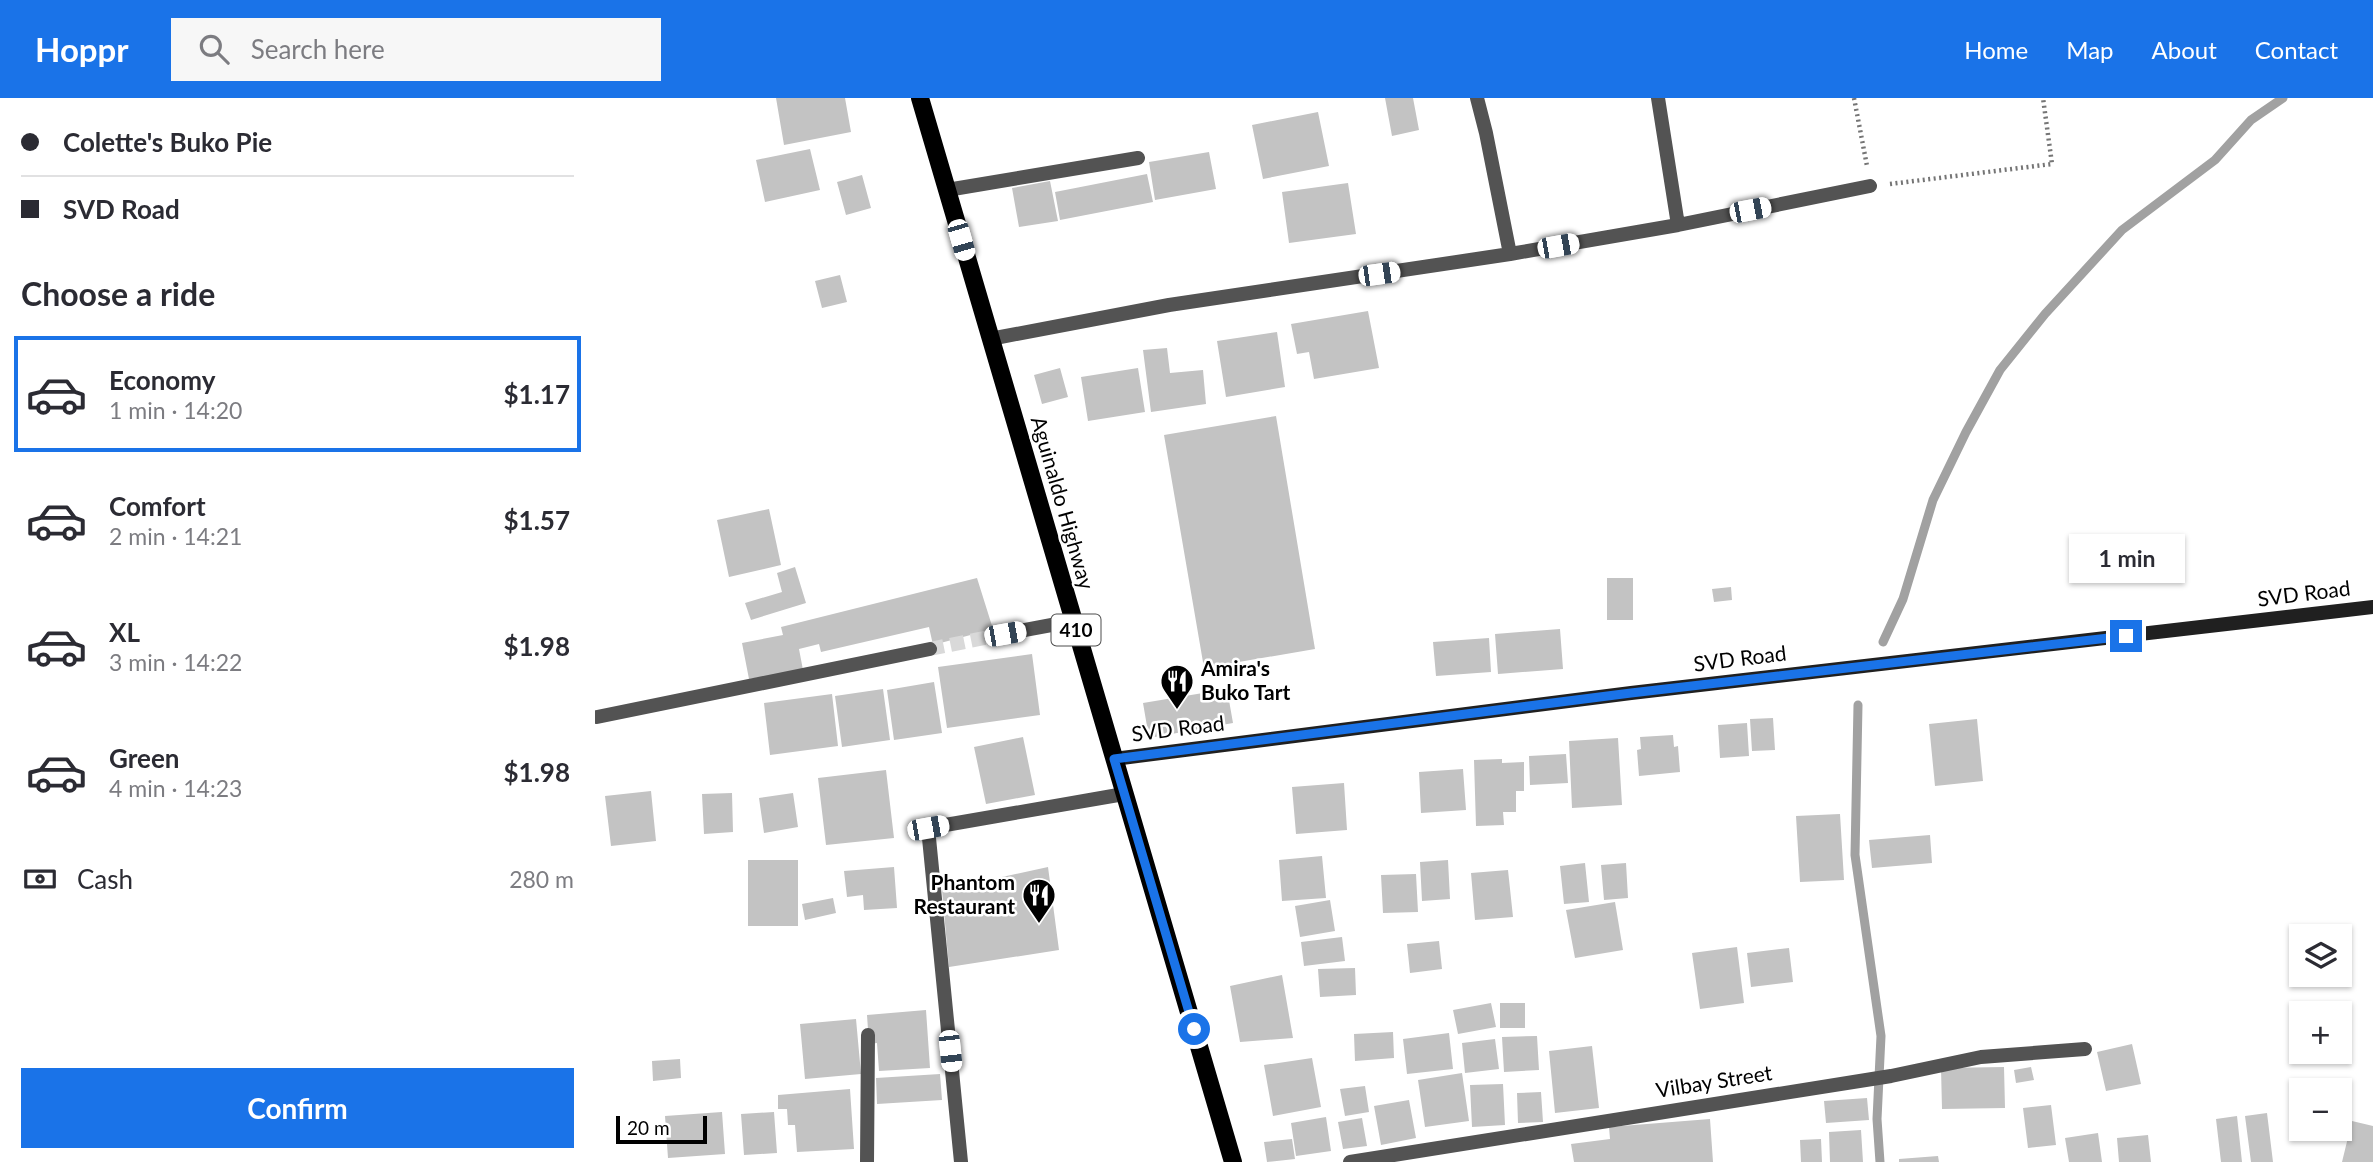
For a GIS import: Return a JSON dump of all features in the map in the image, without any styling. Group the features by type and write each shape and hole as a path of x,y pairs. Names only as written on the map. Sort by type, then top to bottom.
{"main road":[{"name":"Aguinaldo Highway","path":"920,98 1233,1162"},
{"name":"SVD Road","path":"1114,759 1631,693 2373,607"}],"street":[{"path":"1477,98 1510,254"},
{"path":"1658,98 1678,225"},
{"path":"947,190 1138,158"},
{"path":"990,339 1168,305 1510,254 1678,225 1870,186"},
{"path":"1005,634 1073,621"},
{"path":"597,718 930,649"},
{"path":"961,1162 928,828 1124,794"},
{"path":"867,1162 868,1035"},
{"name":"Vilbay Street","path":"1350,1162 1891,1076 1981,1057 2085,1049"}],"path":[{"path":"1854,98 1870,186 2052,164 2043,98"}],"building":[{"path":"776,98 845,98 851,132 784,145"},
{"path":"1385,98 1413,98 1419,130 1392,136"},
{"path":"1318,112 1329,166 1263,179 1252,125"},
{"path":"810,149 820,190 765,202 756,160"},
{"path":"1209,152 1216,189 1155,200 1149,162"},
{"path":"1147,174 1153,202 1060,220 1055,192"},
{"path":"862,175 871,208 846,215 837,182"},
{"path":"1050,181 1058,221 1019,227 1012,188"},
{"path":"1348,183 1356,234 1289,243 1282,192"},
{"path":"840,275 847,302 822,308 815,281"},
{"path":"1368,311 1379,368 1314,379 1309,352 1297,354 1291,324"},
{"path":"1277,332 1285,387 1226,397 1217,341"},
{"path":"1167,348 1170,373 1203,370 1206,404 1151,412 1143,350"},
{"path":"1060,368 1068,397 1042,404 1034,375"},
{"path":"1138,368 1145,412 1088,421 1081,377"},
{"path":"1276,416 1315,649 1204,668 1164,435"},
{"path":"769,509 781,565 729,577 717,520"},
{"path":"795,567 806,603 751,620 745,603 782,592 777,573"},
{"path":"977,578 993,629 933,645 929,627 821,652 819,644 799,649 803,670 749,679 742,643 783,635 781,627"},
{"path":"1607,578 1633,578 1633,620 1607,620"},
{"path":"1731,587 1732,600 1714,602 1712,589"},
{"path":"1560,629 1563,669 1498,674 1495,634"},
{"path":"1489,638 1491,672 1436,676 1433,642"},
{"path":"1032,654 1040,715 947,728 938,667"},
{"path":"934,682 942,733 894,740 887,690"},
{"path":"883,689 890,740 842,747 835,696"},
{"path":"1227,689 1233,723 1149,738 1143,703"},
{"path":"832,694 838,746 770,755 764,703"},
{"path":"1773,718 1775,750 1752,751 1750,719"},
{"path":"1977,719 1983,781 1935,786 1929,724"},
{"path":"1747,723 1749,756 1720,758 1718,725"},
{"path":"1673,735 1674,747 1678,746 1680,772 1639,776 1637,750 1641,749 1640,737"},
{"path":"1023,737 1035,795 986,804 974,747"},
{"path":"1618,738 1622,805 1572,808 1569,741"},
{"path":"1566,754 1568,783 1530,785 1529,756"},
{"path":"1502,759 1502,763 1524,762 1524,791 1516,791 1516,812 1503,812 1504,825 1476,826 1474,760"},
{"path":"1463,769 1466,810 1421,813 1419,772"},
{"path":"886,770 894,838 826,845 818,778"},
{"path":"1344,783 1347,830 1296,834 1292,787"},
{"path":"651,791 656,841 611,846 605,796"},
{"path":"732,793 733,832 704,834 702,794"},
{"path":"793,793 798,827 764,833 759,798"},
{"path":"1840,814 1844,880 1800,882 1796,816"},
{"path":"1930,835 1932,863 1872,868 1869,840"},
{"path":"1322,856 1326,898 1282,901 1279,860"},
{"path":"748,860 798,860 798,926 748,926"},
{"path":"1448,860 1450,899 1422,901 1420,862"},
{"path":"1585,863 1589,902 1564,904 1560,866"},
{"path":"1626,863 1628,898 1604,900 1601,865"},
{"path":"894,867 897,908 864,910 863,895 847,897 844,871"},
{"path":"1048,867 1059,950 949,967 942,890"},
{"path":"1508,870 1513,917 1475,920 1471,873"},
{"path":"1416,874 1418,912 1383,913 1381,875"},
{"path":"833,898 836,913 805,920 802,904"},
{"path":"1330,900 1335,931 1300,937 1295,906"},
{"path":"1615,902 1623,950 1575,958 1566,910"},
{"path":"1342,937 1345,961 1304,966 1301,942"},
{"path":"1439,941 1442,969 1410,973 1407,944"},
{"path":"1737,947 1744,1003 1700,1009 1692,953"},
{"path":"1789,948 1793,982 1751,987 1747,953"},
{"path":"1355,968 1356,995 1320,997 1318,969"},
{"path":"1282,975 1293,1038 1240,1042 1230,986"},
{"path":"1491,1003 1496,1027 1458,1034 1453,1010"},
{"path":"1500,1003 1525,1003 1525,1028 1500,1028"},
{"path":"926,1010 930,1068 879,1071 877,1043 869,1044 867,1015"},
{"path":"856,1019 861,1074 805,1079 800,1024"},
{"path":"1393,1032 1394,1058 1355,1061 1354,1034"},
{"path":"1449,1033 1453,1069 1407,1074 1403,1039"},
{"path":"1537,1036 1539,1070 1504,1072 1502,1037"},
{"path":"1495,1039 1499,1069 1465,1073 1462,1043"},
{"path":"2132,1044 2141,1084 2106,1091 2097,1052"},
{"path":"1592,1046 1599,1108 1555,1113 1549,1051"},
{"path":"1312,1058 1321,1107 1273,1116 1264,1065"},
{"path":"680,1059 681,1078 653,1081 652,1061"},
{"path":"2004,1067 2005,1108 1942,1109 1941,1068"},
{"path":"2031,1067 2034,1080 2016,1083 2014,1070"},
{"path":"1462,1073 1469,1121 1425,1127 1418,1080"},
{"path":"940,1074 942,1100 877,1104 876,1078"},
{"path":"1503,1084 1505,1125 1472,1127 1470,1085"},
{"path":"1365,1086 1369,1112 1345,1116 1340,1089"},
{"path":"850,1089 854,1149 797,1152 795,1125 788,1125 787,1109 778,1109 778,1095"},
{"path":"1541,1092 1543,1122 1518,1123 1517,1093"},
{"path":"1867,1098 1869,1120 1826,1123 1824,1101"},
{"path":"1409,1100 1416,1138 1381,1145 1374,1106"},
{"path":"2051,1105 2056,1145 2028,1148 2023,1108"},
{"path":"722,1112 725,1154 668,1158 665,1116"},
{"path":"774,1112 777,1153 744,1155 741,1114"},
{"path":"2267,1113 2273,1162 2251,1162 2245,1116"},
{"path":"2237,1116 2242,1162 2221,1162 2216,1119"},
{"path":"1326,1117 1331,1151 1296,1156 1291,1123"},
{"path":"1362,1118 1367,1146 1343,1149 1338,1122"},
{"path":"1710,1119 1713,1162 1574,1162 1571,1144 1610,1139 1609,1127"},
{"path":"2352,1121 2373,1126 2373,1162 2342,1162 2347,1141 2352,1141"},
{"path":"1861,1130 1863,1162 1830,1162 1829,1132"},
{"path":"2098,1133 2102,1162 2069,1162 2065,1138"},
{"path":"2148,1135 2151,1162 2119,1162 2117,1138"},
{"path":"1292,1139 1295,1159 1267,1162 1264,1142"},
{"path":"1821,1139 1822,1162 1801,1162 1800,1140"},
{"path":"1938,1156 1939,1162 1899,1162 1899,1159"}],"waterway":[{"path":"1883,642 1903,599 1933,500 2000,370 2045,314 2122,230 2215,160 2251,120 2283,98"},
{"path":"1858,705 1855,855 1881,1036 1877,1119 1880,1162"}],"tunnel":[{"path":"930,649 1004,634"}],"place":[{"name":"Amira's Buko Tart","path":"1177,711"},
{"name":"Phantom Restaurant","path":"1039,925"}],"route":[{"path":"1194,1029 1114,759 1631,693 2126,636"}]}
